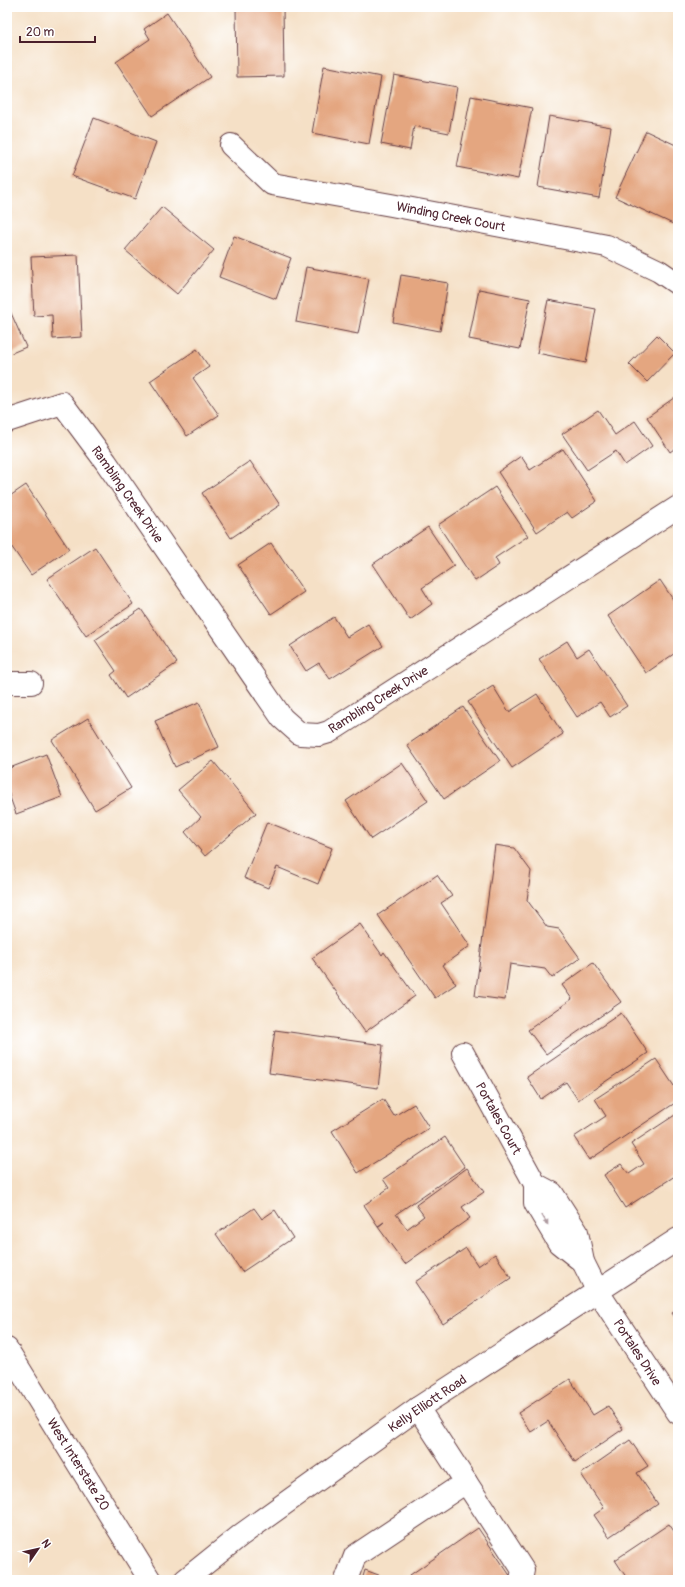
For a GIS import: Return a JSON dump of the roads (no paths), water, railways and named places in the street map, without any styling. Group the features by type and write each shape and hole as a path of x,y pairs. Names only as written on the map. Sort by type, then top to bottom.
{"street":[{"name":"Winding Creek Court","path":"231,145 272,184 399,206 607,246 659,270 678,284"},
{"name":"Rambling Creek Drive","path":"7,420 62,403 90,438 282,718 300,734 319,736 329,732 676,512"},
{"path":"7,683 31,683"},
{"name":"Portales Court","path":"463,1053 535,1184 552,1193 577,1232 583,1262 598,1292"},
{"name":"Kelly Elliott Road","path":"185,1580 241,1535 418,1408 678,1239"},
{"name":"Portales Drive","path":"598,1292 678,1413"},
{"name":"West Interstate 20","path":"7,1349 150,1580"},
{"path":"418,1408 523,1570 521,1580"},
{"path":"346,1580 355,1556 466,1482"}]}
